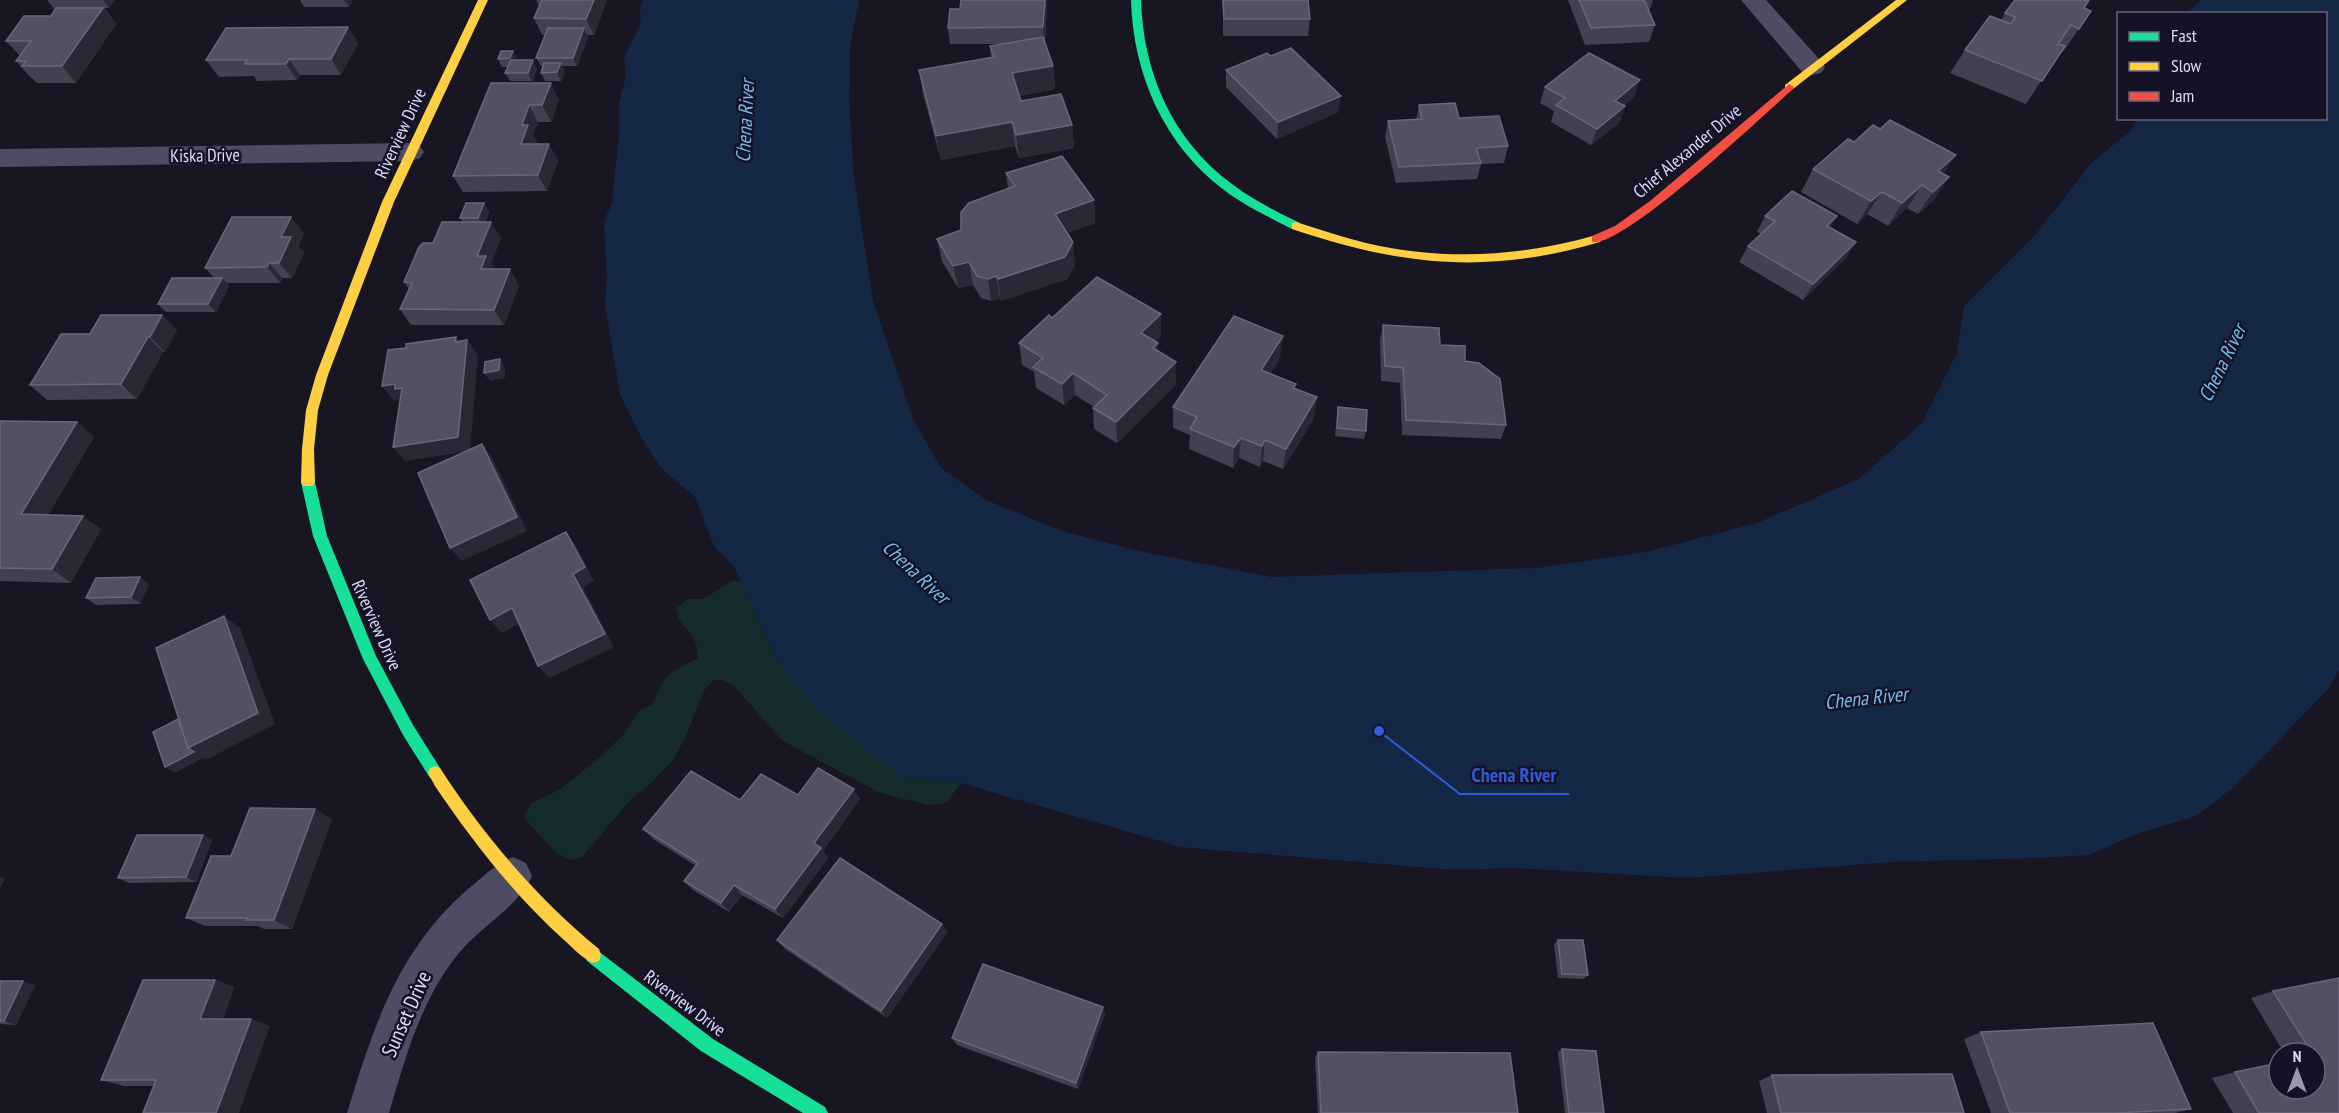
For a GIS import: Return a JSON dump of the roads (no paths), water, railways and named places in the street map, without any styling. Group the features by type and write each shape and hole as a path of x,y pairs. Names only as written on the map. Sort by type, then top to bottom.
{"street":[{"name":"Riverview Drive","path":"483,0 388,202 322,375 312,410 308,449 308,485 320,536 370,659 408,730 446,791 513,876 577,943 707,1045 819,1113"},
{"name":"Chief Alexander Drive","path":"1136,0 1135,12 1142,60 1155,101 1178,139 1206,170 1246,202 1300,229 1363,248 1425,258 1486,258 1550,252 1605,236 1651,208 1812,67 1883,17 1902,0"},
{"path":"1753,0 1812,67"},
{"name":"Kiska Drive","path":"2,161 411,152"},
{"name":"Sunset Drive","path":"368,1113 388,1047 416,983 446,938 513,876"}],"water":[{"path":"643,0 859,0 850,45 849,102 854,178 873,301 913,419 941,468 986,500 1062,531 1139,551 1271,577 1537,568 1646,552 1757,523 1859,479 1922,423 1957,353 1964,306 2036,234 2093,161 2131,131 2136,120 2327,120 2327,12 2188,12 2201,0 2339,0 2339,670 2328,689 2235,786 2196,816 2139,833 2089,855 1891,862 1687,878 1515,868 1456,870 1180,847 961,783 900,776 818,710 778,661 735,568 714,546 695,497 662,469 642,439 620,394 605,304 607,277 604,221 612,203 619,134 619,102 626,77 624,58 641,23 639,15"}],"place":[{"name":"Chena River","path":"1379,731"}]}
